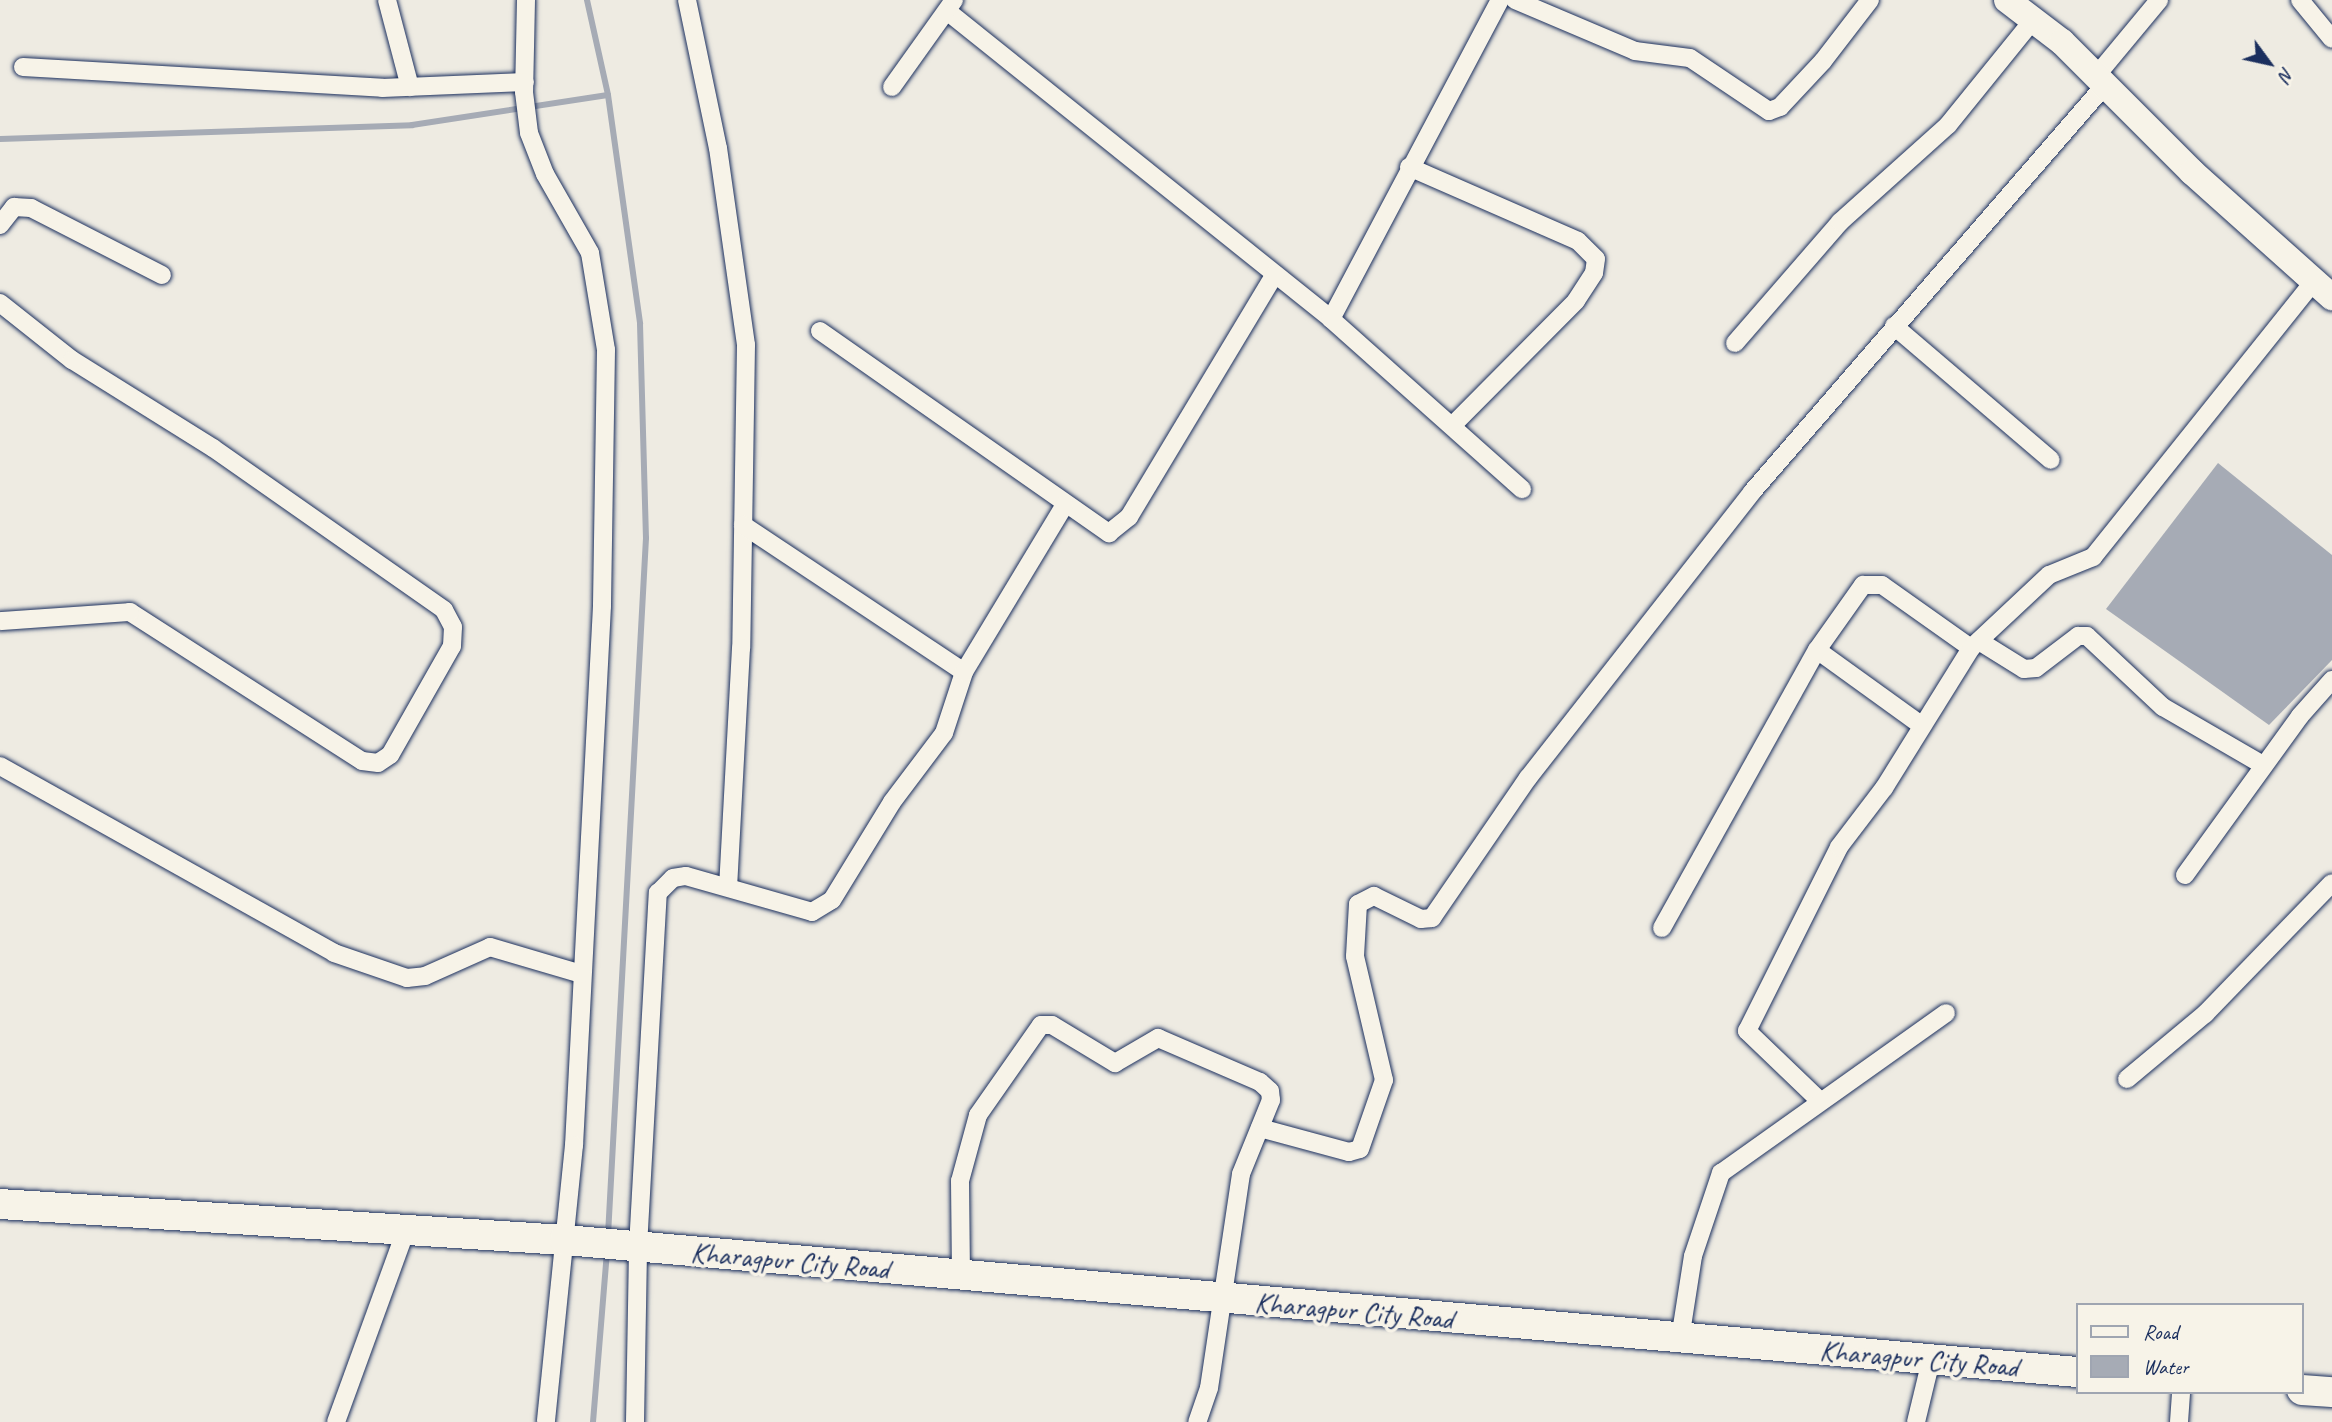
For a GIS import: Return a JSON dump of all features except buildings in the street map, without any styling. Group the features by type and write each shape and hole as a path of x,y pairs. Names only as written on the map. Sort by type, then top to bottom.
{"main road":[{"name":"Kharagpur City Road","path":"0,1204 578,1241 2076,1372"},
{"path":"2304,1390 2332,1392"}],"street":[{"path":"387,0 410,87"},
{"path":"526,0 524,87 529,133 545,174 590,253 606,350 602,606 582,974 578,1241 546,1422"},
{"path":"687,0 718,148 746,345 743,525 729,886"},
{"path":"1331,319 1409,167 1500,0"},
{"path":"1515,0 1635,51 1690,58 1769,111 1780,107 1823,61 1870,0"},
{"path":"1819,1100 1751,1037 1749,1020 1839,846 1879,796 1975,644 2049,575 2093,557 2327,293 2100,81 2007,0"},
{"path":"1260,1128 1349,1152 1360,1149 1384,1080 1355,956 1358,904 1374,896 1421,919 1432,918 1554,745 1752,492 2100,81 2158,0"},
{"path":"2300,0 2332,39"},
{"path":"892,87 951,5 1331,319 1454,424 1522,489"},
{"path":"1735,343 1840,222 1948,125 2033,20"},
{"path":"23,67 410,87 524,87"},
{"path":"1409,167 1578,241 1596,259 1594,272 1576,301 1454,424"},
{"path":"0,225 14,207 31,208 162,275"},
{"path":"820,331 1094,527 1109,533 1119,529 1275,274"},
{"path":"0,303 72,360 213,448 444,610 453,627 452,646 390,755 378,763 362,761 130,612 0,621"},
{"path":"1894,326 2050,460"},
{"path":"635,1422 635,1247 656,900 673,878 729,886 812,912 822,909 944,733 964,673 1064,506"},
{"path":"743,525 964,673"},
{"path":"1662,928 1817,650 1855,593 1871,581 1975,644 2024,668 2036,668 2078,636 2087,636 2163,707 2263,765"},
{"path":"1817,650 1922,725"},
{"path":"2185,875 2263,765 2332,680"},
{"path":"0,766 334,953 407,978 425,976 490,947 582,974"},
{"path":"2127,1079 2205,1014 2330,891"},
{"path":"1680,1339 1693,1256 1721,1173 1819,1100 1946,1013"},
{"path":"961,1276 960,1181 978,1115 1041,1026 1052,1025 1115,1063 1158,1038 1260,1082 1271,1100 1238,1188 1209,1388 1198,1422"},
{"path":"336,1422 406,1230"},
{"path":"1916,1422 1931,1360"},
{"path":"2179,1422 2181,1394"}],"water":[{"path":"2218,463 2332,555 2332,660 2269,725 2106,609"}],"waterway":[{"path":"587,0 608,95 640,324 646,538 608,1235"},
{"path":"0,139 412,125 608,95"},
{"path":"593,1422 607,1253"}]}
